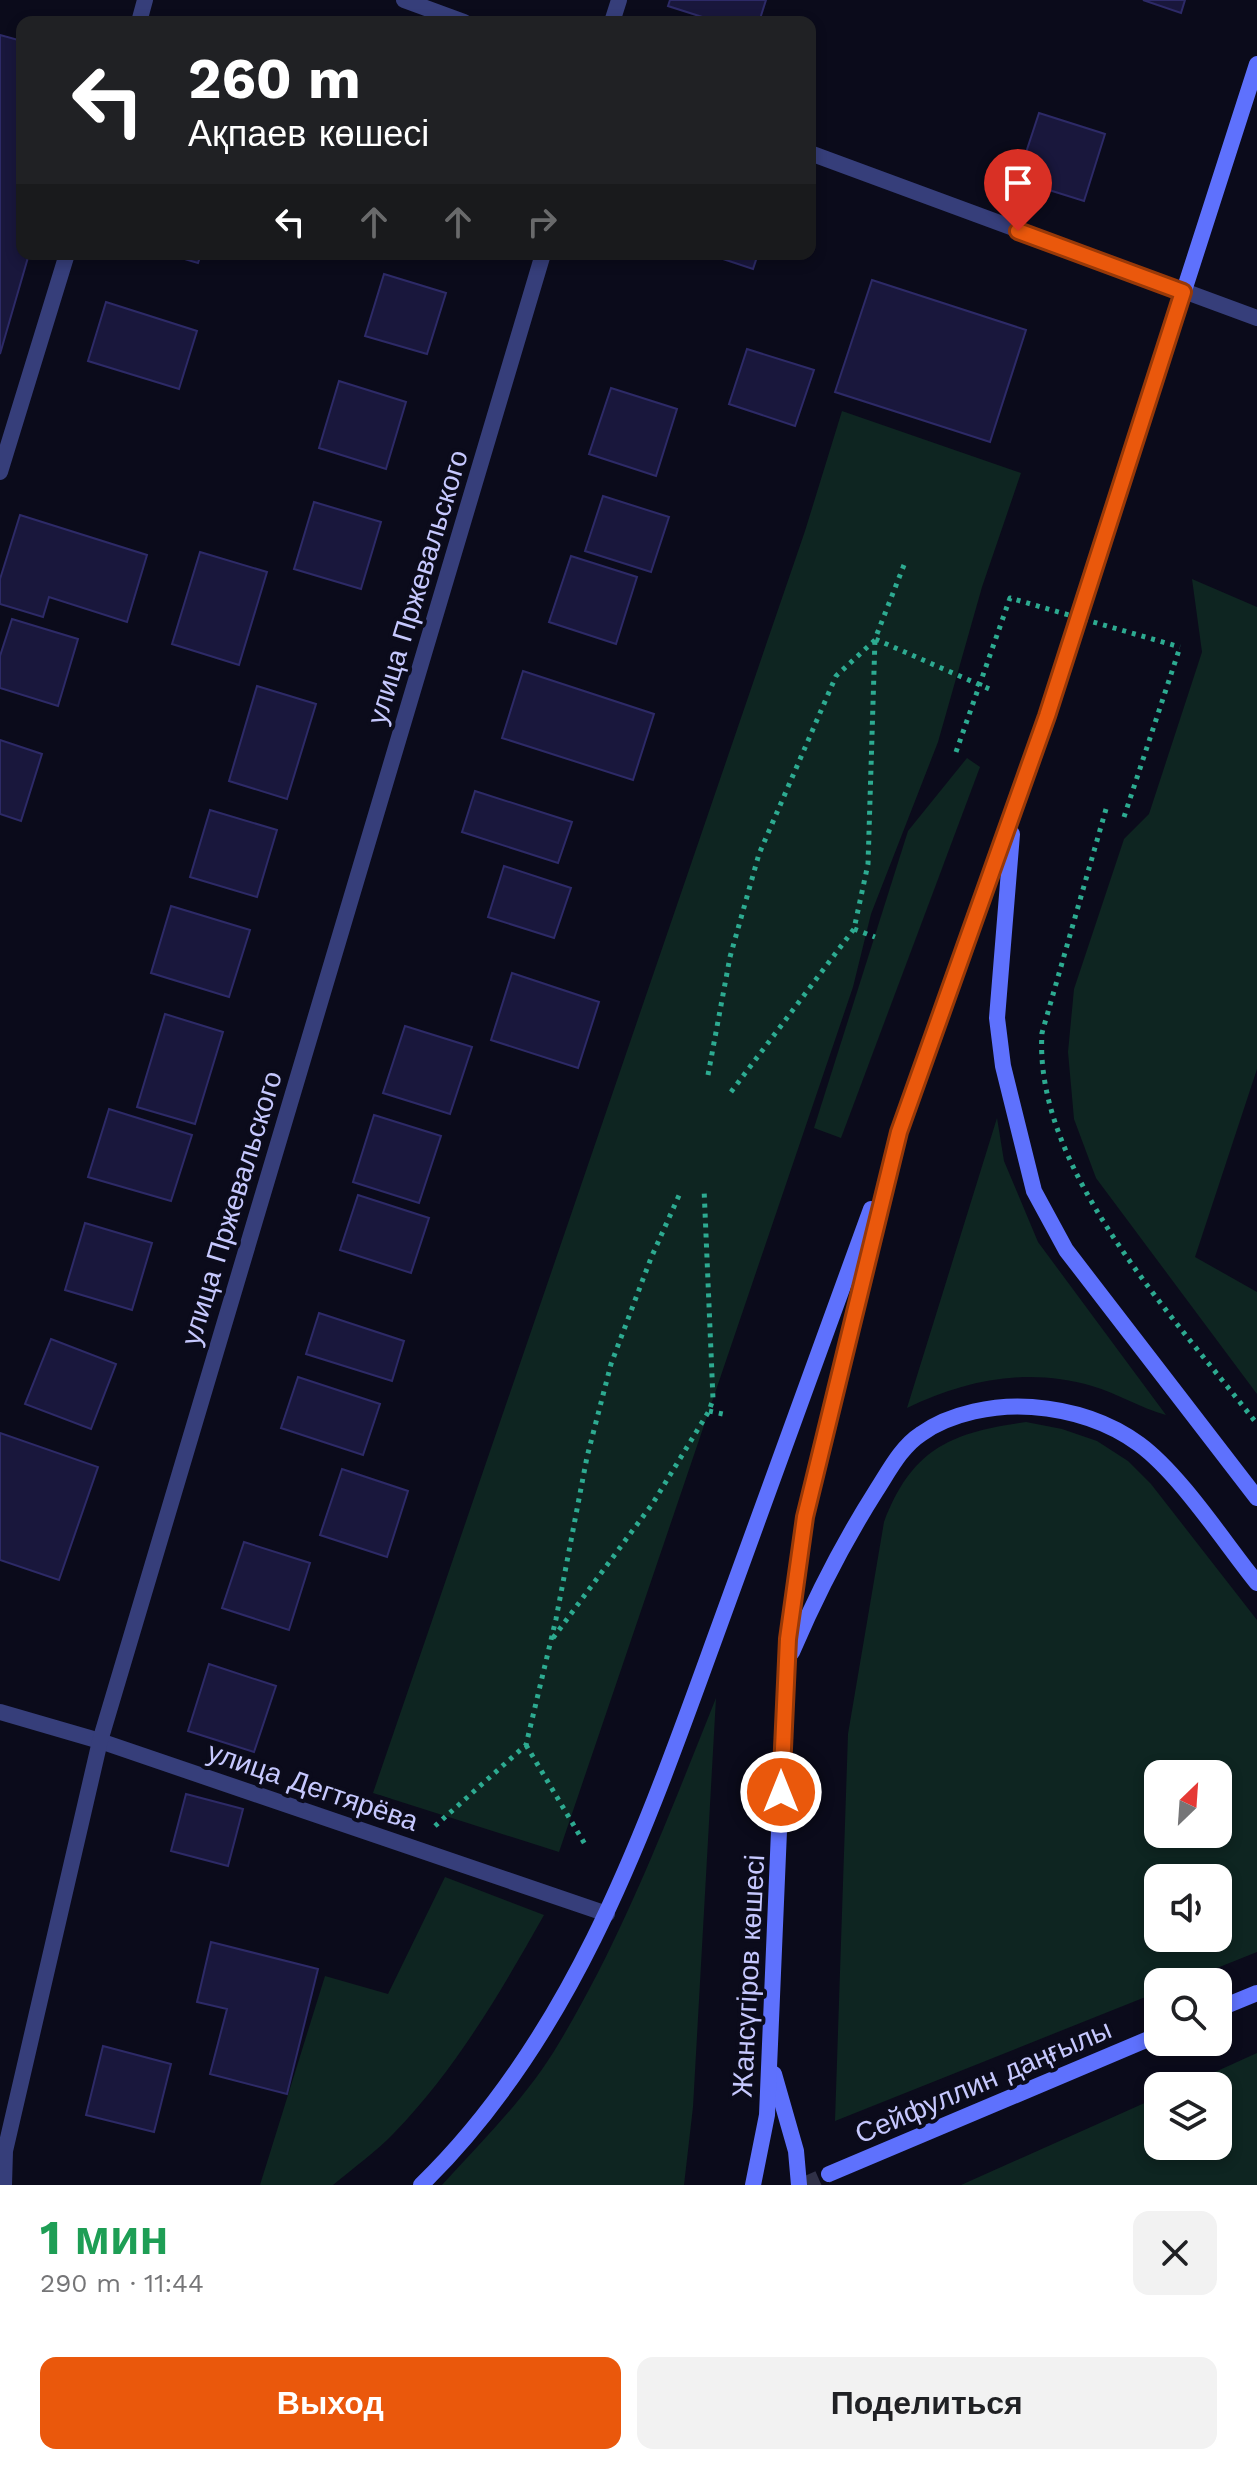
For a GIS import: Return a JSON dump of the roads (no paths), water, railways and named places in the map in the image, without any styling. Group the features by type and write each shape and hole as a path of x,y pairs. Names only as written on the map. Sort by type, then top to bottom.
{"main road":[{"name":"Жансүгіров көшесі","path":"753,2185 767,2115 786,1665 805,1517 899,1132 1014,806 1257,64"},
{"path":"1014,806 997,1018 1003,1066 1034,1191 1066,1250 1257,1498"},
{"path":"421,2185 490,2110 561,2001 607,1914 658,1794 899,1132"},
{"path":"786,1665 839,1549 897,1457 920,1434 945,1421 981,1411 1014,1406 1059,1409 1099,1420 1140,1445 1169,1474 1257,1583"},
{"path":"1232,2003 1256,1993"},
{"name":"Сейфуллин даңғылы","path":"829,2174 1144,2041"},
{"path":"770,2060 796,2151 799,2185"}],"street":[{"path":"404,0 448,16"},
{"path":"816,155 1257,318"},
{"path":"0,472 65,260"},
{"name":"улица Пржевальского","path":"4,2185 5,2151 100,1741 541,260"},
{"name":"улица Дегтярёва","path":"0,1712 100,1741 607,1914"}],"tunnel":[{"path":"804,2185 829,2174"}]}
